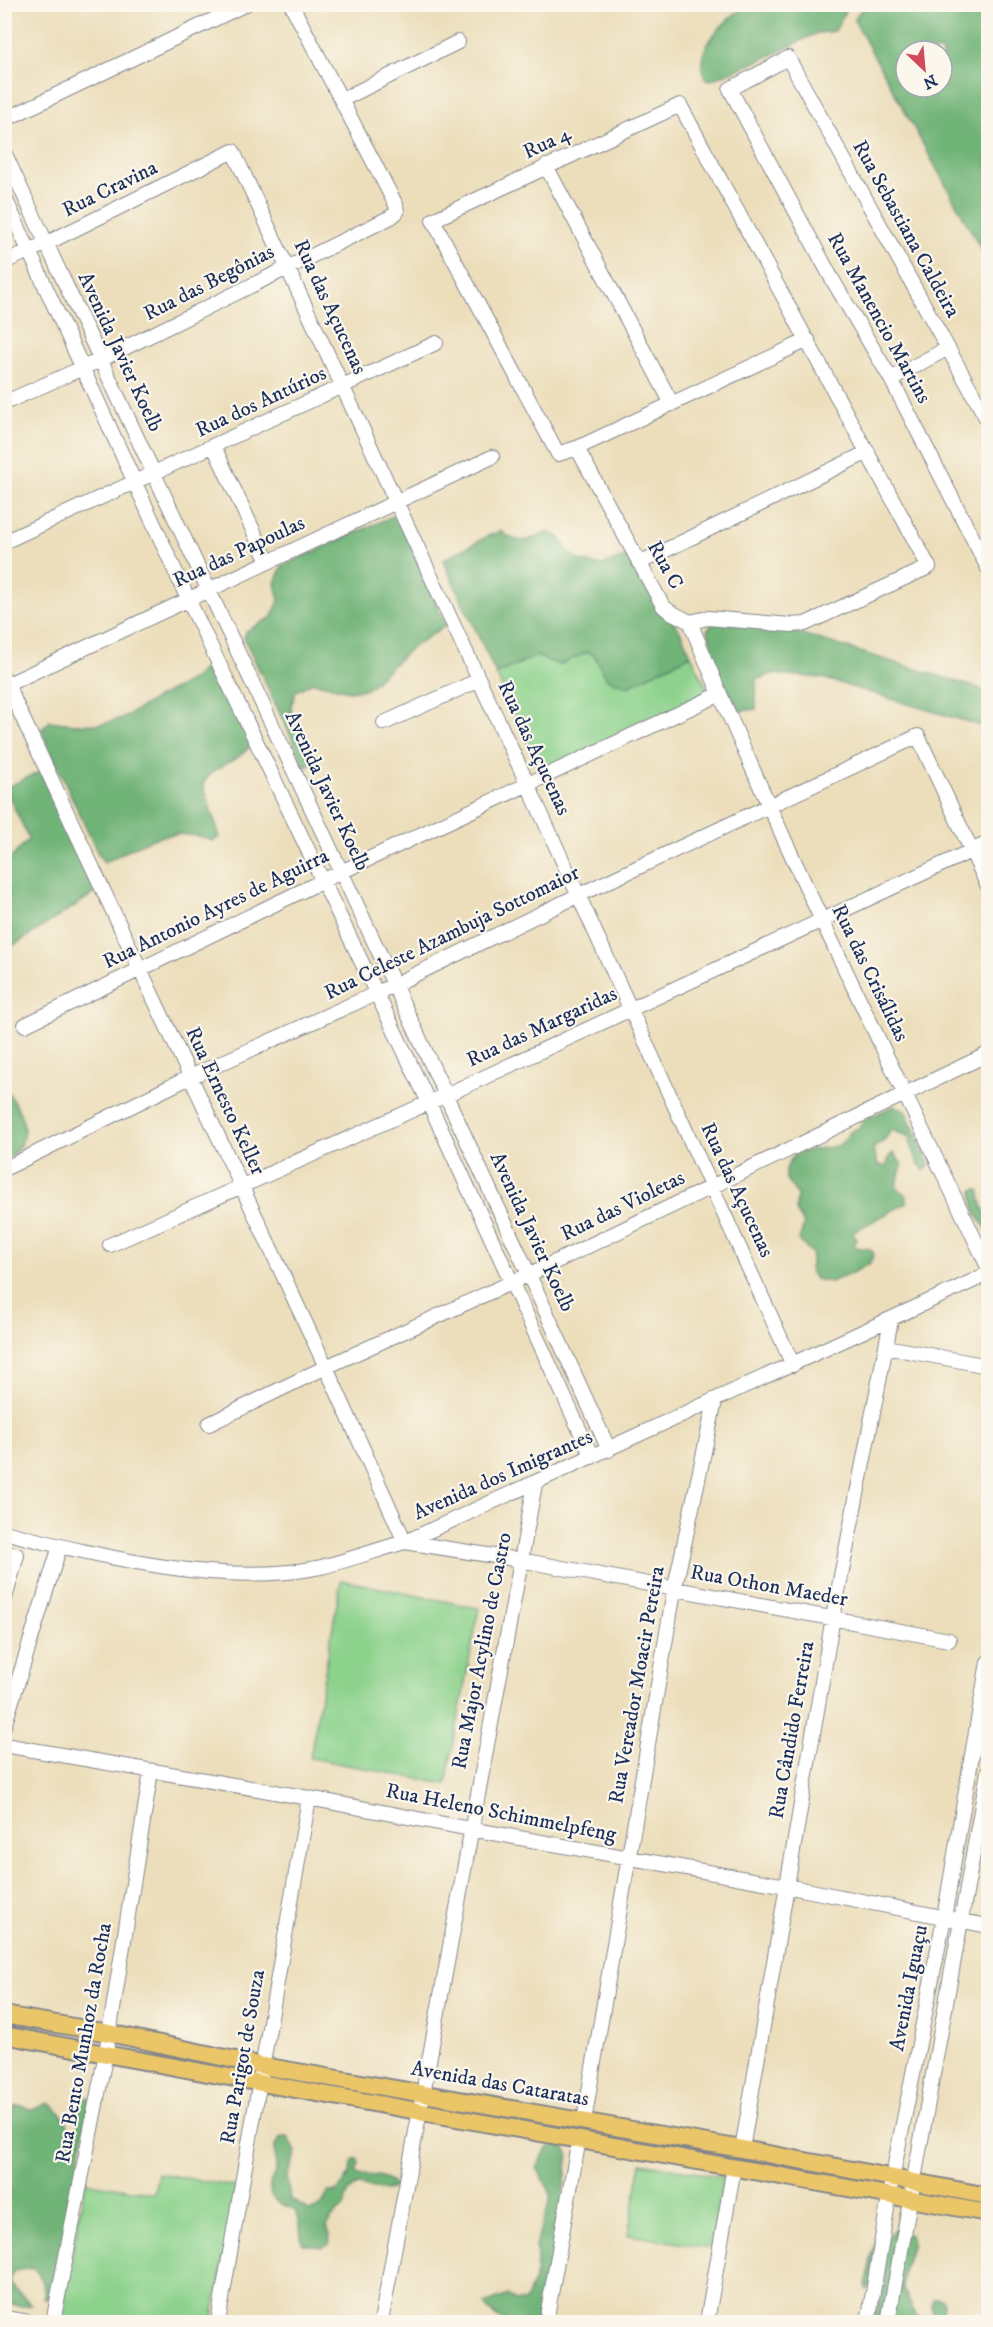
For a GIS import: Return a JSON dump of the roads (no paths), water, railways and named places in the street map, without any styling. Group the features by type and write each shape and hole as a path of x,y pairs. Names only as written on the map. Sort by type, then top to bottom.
{"main road":[{"name":"Avenida das Cataratas","path":"4,2015 109,2033 263,2066 742,2149 914,2191 988,2213"},
{"name":"Avenida das Cataratas","path":"4,2036 734,2167 891,2186"},
{"name":"Avenida das Cataratas","path":"914,2191 988,2196"}],"street":[{"path":"4,120 246,4"},
{"path":"291,4 341,100 458,42"},
{"name":"Rua Manencio Martins","path":"788,58 730,89 832,279 891,379 988,568"},
{"name":"Rua Sebastiana Caldeira","path":"788,58 988,421"},
{"name":"Rua das Begônias","path":"4,403 100,360 392,217 397,212 396,205 341,100"},
{"name":"Rua 4","path":"577,448 562,454 555,451 433,220 680,105 808,340"},
{"name":"Rua Cravina","path":"4,262 233,151"},
{"name":"Rua das Açucenas","path":"233,151 579,895 793,1365"},
{"name":"Avenida Javier Koelb","path":"4,152 530,1274 609,1450"},
{"path":"546,166 672,404"},
{"name":"Avenida Javier Koelb","path":"4,196 188,598 429,1103 592,1457"},
{"path":"577,448 808,340 929,567 805,624 791,625 708,618 690,622 720,694"},
{"name":"Rua dos Antúrios","path":"4,542 436,343"},
{"path":"891,379 948,348"},
{"path":"214,447 268,562"},
{"name":"Rua C","path":"577,448 663,606 690,622"},
{"path":"639,562 868,452"},
{"name":"Rua das Papoulas","path":"6,683 492,457"},
{"path":"384,723 479,680"},
{"name":"Rua Ernesto Keller","path":"6,683 141,968 405,1542"},
{"name":"Rua Antonio Ayres de Aguirra","path":"25,1025 322,880 720,694"},
{"name":"Rua das Crisálidas","path":"720,694 821,921 988,1267"},
{"name":"Rua Celeste Azambuja Sottomaior","path":"4,1169 190,1077 375,994 579,895 918,736 973,850"},
{"name":"Rua das Margaridas","path":"110,1245 429,1103 988,843"},
{"path":"973,850 988,886"},
{"name":"Rua das Violetas","path":"208,1424 326,1367 530,1274 988,1054"},
{"name":"Avenida dos Imigrantes","path":"4,1532 148,1564 192,1570 255,1574 320,1567 405,1542 988,1274"},
{"name":"Rua Cândido Ferreira","path":"742,2149 833,1617 891,1320"},
{"path":"886,1347 988,1366"},
{"name":"Rua Vereador Moacir Pereira","path":"584,2121 674,1590 714,1401"},
{"name":"Rua Major Acylino de Castro","path":"381,2322 535,1484"},
{"name":"Rua Othon Maeder","path":"405,1542 520,1560 949,1640"},
{"path":"4,1726 60,1546"},
{"path":"4,1552 17,1555 4,1602"},
{"name":"Avenida Iguaçu","path":"868,2322 891,2186 944,1918 988,1662"},
{"name":"Rua Heleno Schimmelpfeng","path":"4,1745 309,1798 786,1886 988,1926"},
{"name":"Rua Bento Munhoz da Rocha","path":"53,2322 106,2053 151,1771"},
{"name":"Avenida Iguaçu","path":"888,2322 914,2191 988,1772"},
{"name":"Rua Parigot de Souza","path":"218,2322 309,1798"},
{"path":"546,2322 579,2139"},
{"path":"708,2322 734,2167"},
{"path":"4,2318 29,2322"}]}
